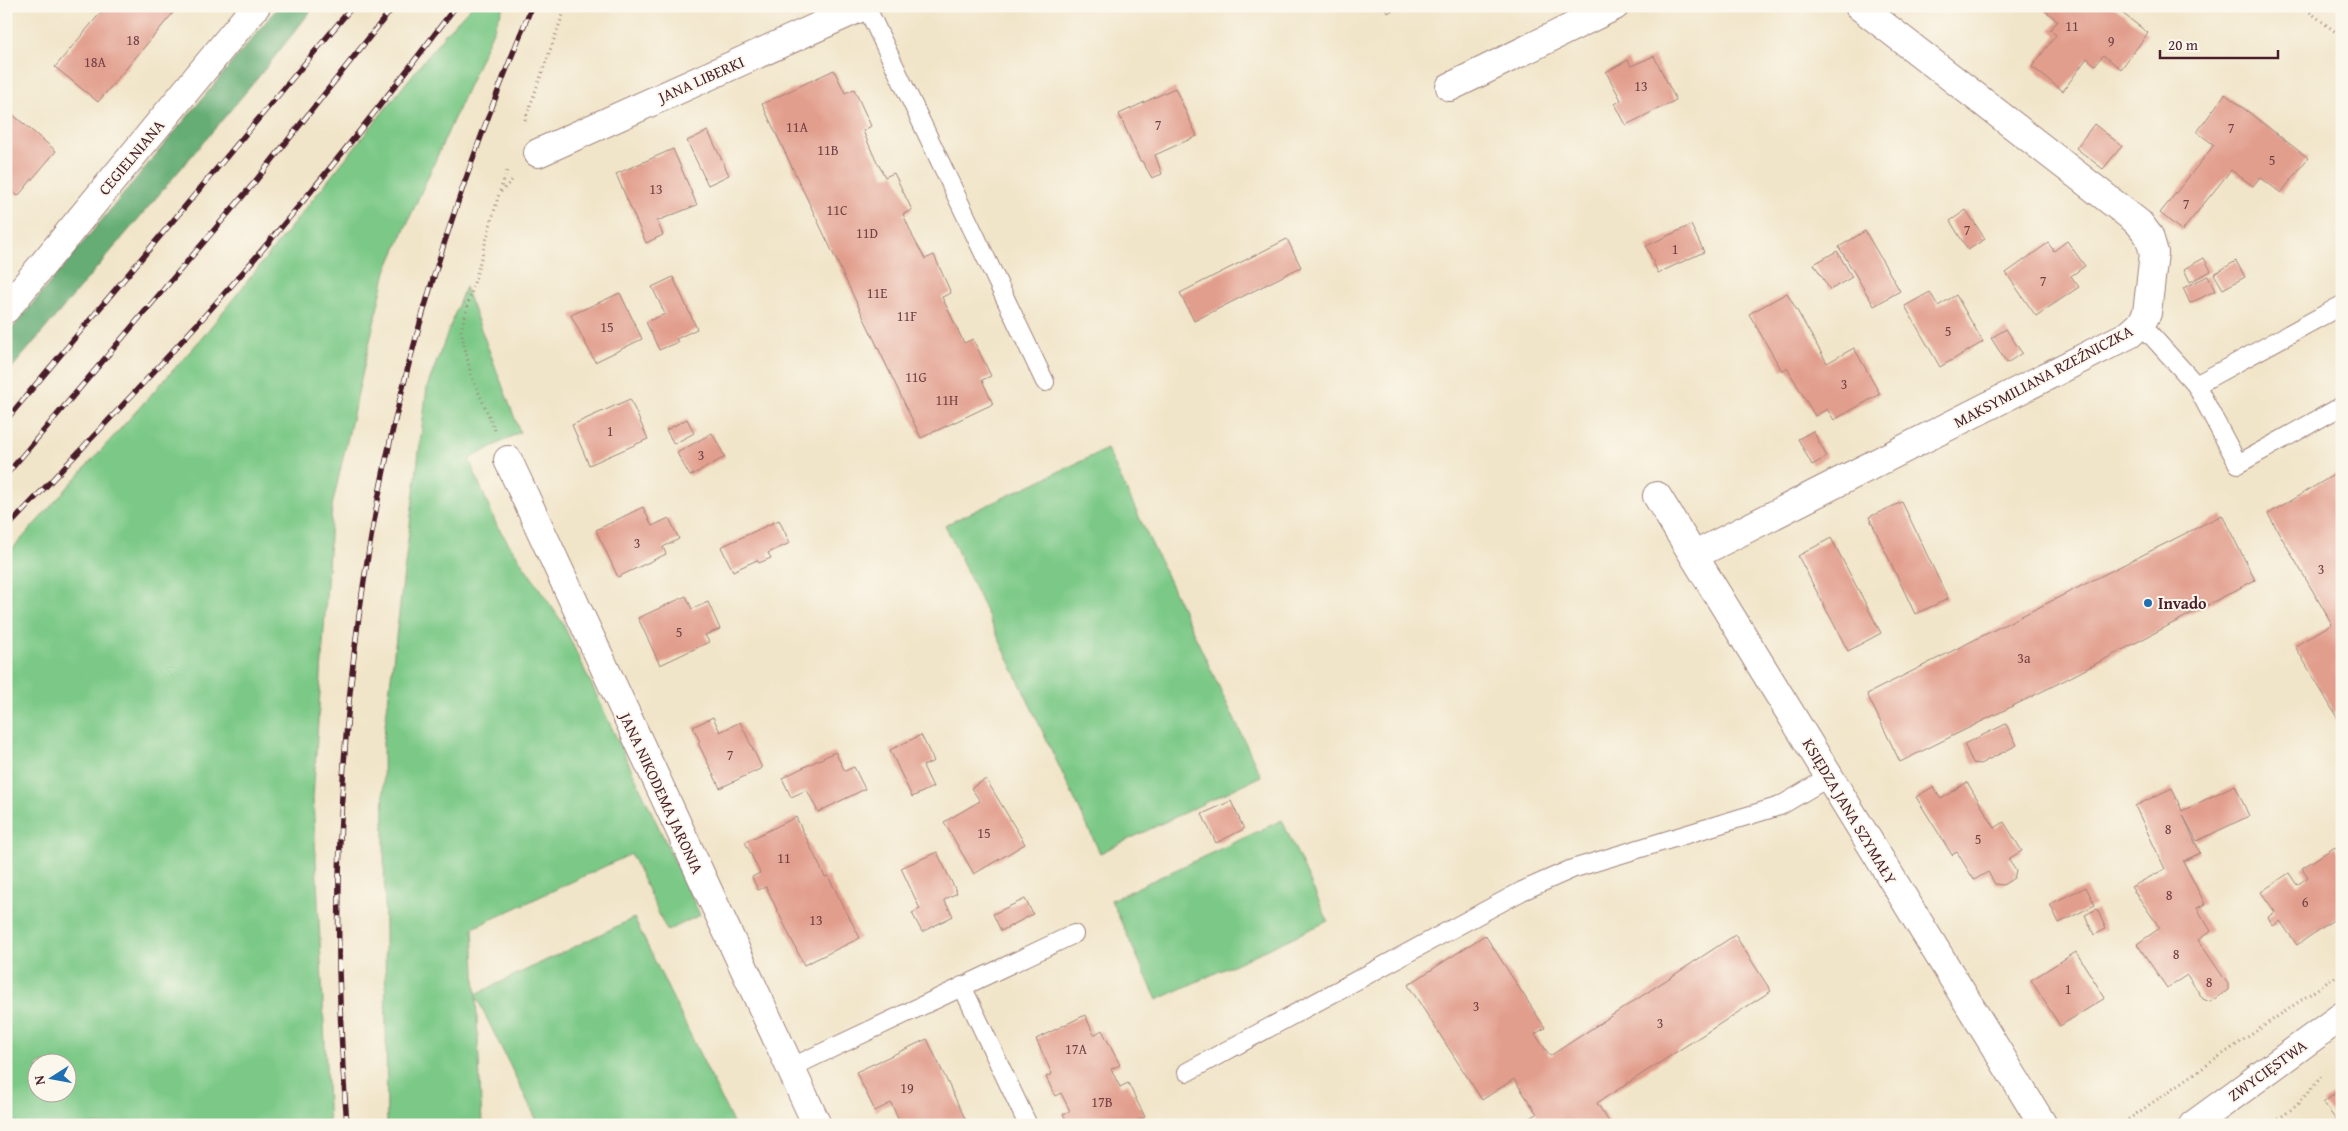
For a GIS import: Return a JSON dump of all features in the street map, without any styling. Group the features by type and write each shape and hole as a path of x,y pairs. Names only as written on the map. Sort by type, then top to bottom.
{"street":[{"name":"CEGIELNIANA","path":"6,309 256,6"},
{"name":"JANA LIBERKI","path":"538,153 865,6"},
{"path":"1450,87 1615,6"},
{"name":"MAKSYMILIANA RZEŹNICZKA","path":"1695,555 2121,339 2141,324 2147,313 2154,253 2149,236 2139,223 1859,6"},
{"name":"JANA NIKODEMA JARONIA","path":"508,460 817,1125"},
{"name":"KSIĘDZA JANA SZYMAŁY","path":"1657,496 1695,555 2043,1125"},
{"name":"ZWYCIĘSTWA","path":"2192,1125 2342,1016"}],"lane":[{"path":"865,6 1045,382"},
{"path":"2196,385 2342,305"},
{"path":"2141,324 2196,385 2238,464 2342,406"},
{"path":"1187,1072 1522,891 1572,869 1780,806 1829,777"},
{"path":"790,1068 1074,934"},
{"path":"962,986 1028,1125"}],"path":[{"path":"523,128 566,6"},
{"path":"2302,6 2342,37"},
{"path":"499,194 538,153"},
{"path":"508,460 471,376 461,330 499,194 509,166"},
{"path":"2120,1125 2342,972"},
{"path":"2270,1125 2296,1106 2325,1073"}],"green space":[{"path":"279,6 315,6 256,80 6,375 6,336"},
{"path":"472,6 504,6 386,271 332,506 313,799 329,1125 6,1125 6,556 201,339 446,33"},
{"path":"465,287 520,432 469,459 497,526 562,622 700,915 667,931 631,854 473,928 476,994 634,918 734,1125 539,1125 476,996 482,1125 387,1125 383,742 427,387"},
{"path":"1107,449 1261,776 1100,853 945,525"},
{"path":"1282,820 1328,921 1157,1000 1111,900"}],"building":[{"path":"96,6 165,6 173,13 98,102 55,67 102,11"},
{"path":"1384,6 1398,6 1388,13"},
{"path":"2039,6 2113,6 2148,33 2121,69 2103,55 2095,65 2087,58 2063,91 2032,67 2056,35 2050,30 2058,21"},
{"path":"1654,56 1676,100 1626,125 1615,104 1621,100 1606,72 1628,60 1631,66"},
{"path":"834,70 845,93 854,89 871,126 863,131 873,154 885,177 894,173 912,210 903,214 913,237 925,259 934,255 951,293 942,297 964,343 973,339 991,376 982,380 993,404 921,438 762,104"},
{"path":"1175,88 1197,136 1155,155 1162,174 1152,178 1142,161 1140,161 1119,114"},
{"path":"2225,94 2308,158 2281,193 2260,177 2253,186 2231,170 2182,231 2160,213 2214,145 2197,132"},
{"path":"12,114 56,151 18,196 6,186 6,121"},
{"path":"2094,124 2122,146 2103,169 2076,148"},
{"path":"708,131 729,175 708,185 687,141"},
{"path":"673,149 697,205 657,221 663,235 646,243 616,174"},
{"path":"1966,210 1985,239 1968,250 1950,221"},
{"path":"1691,225 1704,252 1658,273 1646,246"},
{"path":"1865,231 1900,291 1874,306 1839,247"},
{"path":"1287,239 1301,267 1194,321 1180,293"},
{"path":"2067,241 2085,266 2071,276 2079,287 2036,316 2006,273 2048,243 2054,251"},
{"path":"1837,251 1852,277 1830,290 1814,264"},
{"path":"2204,258 2211,271 2190,282 2184,269"},
{"path":"2236,261 2245,277 2223,289 2214,274"},
{"path":"2208,276 2215,291 2190,303 2183,288"},
{"path":"673,277 697,329 676,339 678,342 659,350 646,322 665,314 652,287"},
{"path":"1930,292 1938,306 1956,295 1983,342 1940,367 1905,306"},
{"path":"620,293 642,339 595,362 571,315"},
{"path":"1787,293 1827,363 1854,348 1880,394 1834,420 1827,409 1815,416 1787,368 1782,371 1749,314"},
{"path":"2006,329 2022,353 2007,363 1991,338"},
{"path":"630,399 648,439 589,465 572,425"},
{"path":"687,419 694,433 674,444 666,430"},
{"path":"1813,431 1827,457 1812,465 1798,439"},
{"path":"712,433 725,457 690,476 677,453"},
{"path":"2342,470 2342,726 2295,646 2332,624 2268,514"},
{"path":"1902,502 1948,599 1915,614 1869,517"},
{"path":"643,507 652,526 669,518 679,539 663,547 666,554 618,577 596,530"},
{"path":"2222,515 2255,580 2067,679 1900,762 1867,694"},
{"path":"779,520 790,543 768,553 771,558 759,563 757,560 733,571 721,547"},
{"path":"1831,538 1881,633 1848,651 1798,556"},
{"path":"686,596 692,609 708,602 720,629 705,635 709,642 660,665 638,618"},
{"path":"713,717 720,732 740,722 762,768 720,788 698,743 700,742 693,727"},
{"path":"2006,724 2017,745 1980,764 1973,763 1964,744"},
{"path":"921,735 934,761 923,766 933,787 912,797 890,750"},
{"path":"835,752 845,771 854,767 865,789 818,812 807,790 791,797 782,778"},
{"path":"986,779 1025,844 974,874 944,822 980,801 971,788"},
{"path":"1967,782 1995,828 2004,822 2022,851 2008,859 2016,871 2014,878 2003,885 1995,884 1988,872 1974,880 1957,852 1952,855 1916,797 1933,787 1941,799"},
{"path":"2235,785 2249,816 2197,841 2183,815 2200,853 2183,861 2205,904 2197,908 2211,931 2198,940 2228,984 2228,990 2210,1002 2203,999 2187,975 2167,988 2137,944 2160,928 2131,887 2165,869 2135,806 2172,788 2182,811"},
{"path":"1231,801 1244,829 1216,843 1202,814"},
{"path":"796,817 825,877 828,876 860,938 804,965 766,887 758,890 752,877 760,873 745,842"},
{"path":"2335,847 2342,857 2342,914 2297,945 2280,921 2273,926 2268,917 2275,912 2261,892 2289,873 2297,885 2308,877 2302,868"},
{"path":"937,852 957,893 944,900 953,916 922,932 912,913 920,909 901,868"},
{"path":"2086,887 2095,905 2059,923 2050,904"},
{"path":"1025,899 1033,914 1001,931 993,914"},
{"path":"2097,909 2106,929 2094,935 2085,915"},
{"path":"1485,935 1545,1028 1535,1034 1550,1056 1735,935 1771,991 1597,1103 1611,1125 1519,1125 1537,1114 1514,1079 1482,1100 1408,985"},
{"path":"2076,952 2105,998 2060,1026 2031,980"},
{"path":"1085,1015 1094,1035 1102,1030 1120,1065 1111,1069 1120,1087 1128,1083 1145,1117 1136,1121 1138,1125 1069,1125 1063,1114 1070,1111 1061,1093 1055,1096 1046,1077 1052,1074 1036,1039"},
{"path":"927,1039 968,1125 901,1125 891,1103 875,1111 856,1072"},
{"path":"2342,1088 2342,1125 2340,1125 2323,1103"}],"railway":[{"path":"6,420 353,6"},
{"path":"6,475 254,183 394,6"},
{"path":"6,529 159,367 252,262 390,93 456,6"},
{"path":"347,1125 341,1034 339,943 340,851 344,760 352,669 364,578 380,488 400,399 427,299 458,200 512,54 532,6"}],"place":[{"name":"Invado","path":"2148,603"}]}
